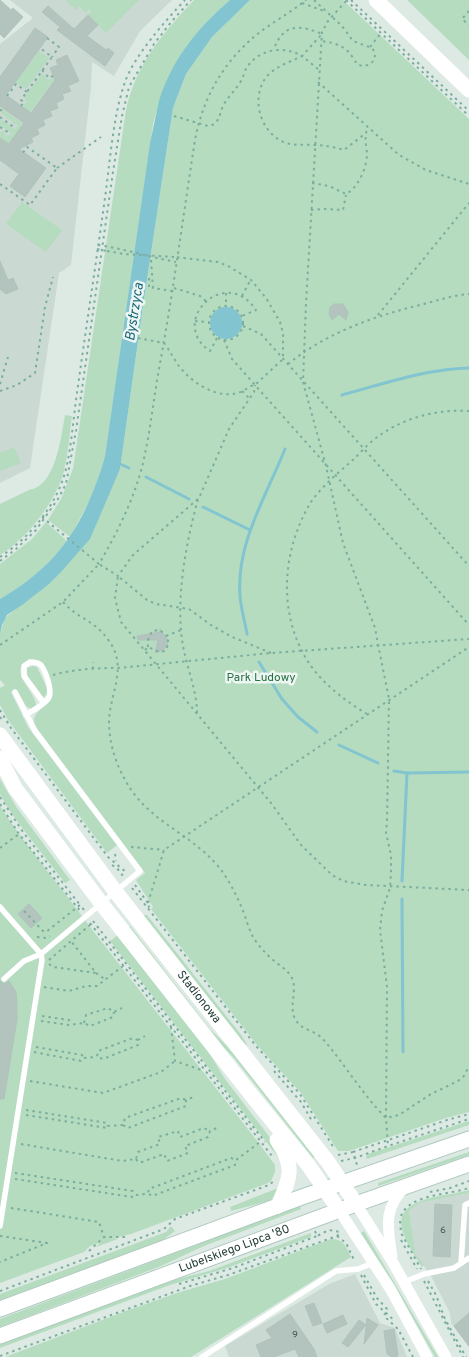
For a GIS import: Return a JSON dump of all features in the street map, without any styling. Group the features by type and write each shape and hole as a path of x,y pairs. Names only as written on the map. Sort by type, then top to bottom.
{"street":[{"path":"376,0 469,90"},
{"name":"Stadionowa","path":"0,735 116,891 328,1162 392,1261 446,1357"},
{"name":"Stadionowa","path":"0,758 15,788 101,903 309,1166 339,1210 347,1232 374,1262 428,1357"},
{"name":"Stadionowa","path":"253,1097 288,1159 290,1170 279,1178 278,1206"},
{"name":"Lubelskiego Lipca '80","path":"0,1309 278,1206 469,1139"},
{"name":"Lubelskiego Lipca '80","path":"0,1336 339,1210 469,1164"},
{"name":"Stadionowa","path":"392,1261 387,1227 388,1219 397,1196 408,1185"}],"lane":[{"path":"26,715 44,702 49,697 49,686 40,664 30,662 24,666 24,676 44,702"},
{"path":"4,979 24,961 40,954 140,872 35,731 15,692"},
{"path":"0,907 40,954 42,960 0,1226"},
{"path":"461,1263 465,1205 469,1203"},
{"path":"404,1282 422,1275 454,1268 469,1258"},
{"path":"202,1357 336,1271 359,1268 374,1262"}],"path":[{"path":"0,557 26,536 42,517 58,490 64,475 113,143 126,81 150,41 185,0"},
{"path":"0,561 29,538 45,520 69,475 122,116 129,86 154,44 191,0"},
{"path":"0,645 63,602 98,563 120,528 138,482 146,453 173,288 175,257 198,123 207,98 228,65 256,36 306,0"},
{"path":"314,0 344,28 353,41 374,50 374,60 369,65 362,66 355,62 342,45 321,41"},
{"path":"388,1146 386,1118 387,987 380,930 382,911 390,888 391,855 386,833 388,813 389,699 375,628 343,543 326,466 303,382 318,69 323,28 346,0 469,116"},
{"path":"351,0 469,111"},
{"path":"302,3 324,11"},
{"path":"469,11 462,18 469,25"},
{"path":"274,49 282,33 286,30 300,28 322,34"},
{"path":"370,47 381,33"},
{"path":"322,34 302,56 276,69 269,75 261,90 258,102 260,117 267,129 277,138 286,143 298,145 315,144 344,150 366,133"},
{"path":"21,106 24,102 21,100 26,92 59,47 47,38"},
{"path":"40,48 52,57"},
{"path":"174,116 208,126 214,125 218,121 224,105 238,86 246,68 253,60 274,49 286,50 302,56 318,69"},
{"path":"42,70 49,78 53,76"},
{"path":"318,81 390,148 426,170 469,184"},
{"path":"7,96 16,84 26,92"},
{"path":"0,117 15,128"},
{"path":"0,127 11,134"},
{"path":"311,210 343,210 346,194 359,181 367,159 367,150 364,144 367,128"},
{"path":"0,184 30,205 57,168 101,137"},
{"path":"22,154 27,147 57,168"},
{"path":"312,183 329,186 346,194"},
{"path":"378,316 469,203"},
{"path":"98,245 175,261"},
{"path":"98,250 218,262 228,266 251,280 266,298 280,322 283,333 283,359 255,385 237,393 222,394 199,384 179,366 164,343 138,338"},
{"path":"152,260 150,278 153,288 172,291"},
{"path":"0,391 17,385 34,373 45,306 53,277"},
{"path":"242,296 251,280"},
{"path":"173,288 200,296 206,301"},
{"path":"226,293 226,306"},
{"path":"217,338 210,351 205,348 196,335 195,321 199,310 206,301 216,295 226,293 242,296 256,310 242,316"},
{"path":"288,364 303,352 327,338 378,316 469,294"},
{"path":"226,306 236,309 242,316 243,326 236,338 224,340 217,338 211,330 209,322 214,312 220,307 226,306"},
{"path":"195,321 209,322"},
{"path":"243,326 260,334 469,566"},
{"path":"224,340 232,359 469,625"},
{"path":"0,384 8,357"},
{"path":"197,713 197,703 186,661 181,629 185,556 199,498 229,429 254,392 255,385"},
{"path":"242,391 249,398"},
{"path":"367,714 352,705 329,686 302,652 291,622 287,593 288,565 293,540 312,500 335,475 376,438 401,424 441,411 469,410"},
{"path":"199,498 133,555 118,576 115,598 121,622 272,804 301,845 332,875 352,883 390,888 469,890"},
{"path":"42,517 98,563 118,576 141,597 168,606 189,609 230,636 271,653"},
{"path":"63,602 75,614 90,620 110,642 116,655 118,677 110,721 111,743 123,777 142,805 154,816 185,836 202,850 221,871 239,901 253,936 270,958 283,967 291,976 295,986 293,1010 297,1022 321,1038 372,1104 386,1118"},
{"path":"166,636 181,629"},
{"path":"145,650 148,647 148,640 152,632 160,630 166,636 169,643 165,651 160,652 148,647"},
{"path":"48,677 72,671 93,669 378,644 469,639"},
{"path":"123,848 164,850 468,648"},
{"path":"93,662 93,669"},
{"path":"0,710 11,728 108,857 124,869 129,880 256,1046 300,1094 337,1155 352,1152 469,1114"},
{"path":"0,797 23,832 79,906 86,915 276,1160 123,966 86,915"},
{"path":"0,804 19,834 79,906"},
{"path":"0,848 19,834"},
{"path":"148,903 164,850"},
{"path":"108,857 115,854 116,861"},
{"path":"24,911 46,932 79,906"},
{"path":"145,910 250,1044 301,1102 331,1150"},
{"path":"36,936 46,938 51,936"},
{"path":"71,941 96,972 106,980"},
{"path":"48,961 50,966 53,967 96,972"},
{"path":"37,986 69,991 86,986 97,986 123,966"},
{"path":"84,1023 86,1015 108,1008 114,1012"},
{"path":"72,1024 69,1020 39,1016 38,1020 69,1025 84,1023 90,1026 113,1017 114,1012 122,1008"},
{"path":"171,1027 175,1061"},
{"path":"97,1057 98,1051 133,1038 138,1040 145,1036"},
{"path":"84,1058 82,1054 35,1047 32,1050 34,1053 81,1061 84,1058 97,1057 103,1059 138,1045 138,1040"},
{"path":"23,1080 103,1093 161,1072 175,1061"},
{"path":"175,1061 206,1071"},
{"path":"386,1118 399,1115 431,1094 458,1081 464,1076 469,1066"},
{"path":"122,1125 125,1118 181,1098 186,1100 194,1097"},
{"path":"107,1126 108,1123 23,1110 23,1115 107,1128 107,1126 122,1125 128,1128 186,1106 186,1100"},
{"path":"335,1156 340,1161 355,1158 469,1119"},
{"path":"210,1131 219,1127"},
{"path":"136,1159 135,1155 138,1152 160,1144 158,1138 178,1131 180,1137 204,1128 210,1131"},
{"path":"13,1143 122,1161 136,1159 138,1162 142,1162 164,1154 167,1161 188,1153 185,1146 208,1138 210,1131"},
{"path":"148,1193 152,1196 235,1165 236,1160 260,1142"},
{"path":"352,1152 362,1176"},
{"path":"133,1195 133,1192 14,1173 13,1179 132,1197 133,1195 140,1196 148,1193 149,1189 231,1158 236,1160"},
{"path":"0,1291 164,1229 176,1219 269,1185 279,1178"},
{"path":"423,1193 450,1188 469,1181"},
{"path":"464,1357 404,1238 400,1221 401,1214 405,1208 414,1201 469,1188"},
{"path":"3,1206 99,1222 104,1237"},
{"path":"400,1221 396,1220 402,1242 422,1275"},
{"path":"0,1356 154,1299 228,1275 347,1232 359,1268 377,1298 387,1308 384,1316 398,1329 413,1357"},
{"path":"0,1236 47,1243 0,1262"},
{"path":"179,1284 233,1268 316,1236"},
{"path":"337,1236 348,1246 371,1296 402,1329 416,1357"},
{"path":"89,1251 104,1237 127,1237"}],"shaded area":[{"path":"10,0 172,0 140,31 114,76 92,62 91,87 71,265 59,273 30,468 0,483 0,44 33,18"},
{"path":"469,1193 469,1347 451,1323 450,1313 431,1276 416,1255 409,1211 419,1203"},
{"path":"355,1274 380,1323 395,1328 407,1357 229,1357 225,1346 329,1284"}],"green space":[{"path":"67,0 139,0 106,33 88,15 91,12 89,9 86,13 79,6 76,10"},
{"path":"194,0 230,0 202,27 181,56 165,87 153,124 105,456 93,494 70,537 48,520 61,499 73,469 126,110 136,78 152,50"},
{"name":"Park Ludowy","path":"250,0 343,0 469,119 469,1112 349,1151 338,1151 301,1093 257,1045 151,909 153,907 136,880 145,873 36,727 34,722 37,713 48,703 53,694 44,666 29,660 23,665 21,670 21,676 35,700 36,706 31,709 26,706 16,689 11,692 28,727 117,845 107,853 8,720 0,705 0,688 5,685 0,680 0,634 5,618 61,572 120,469 173,108 186,74 212,37"},
{"path":"407,0 469,0 469,60"},
{"path":"39,51 49,58 26,89 16,82"},
{"path":"42,73 48,80 53,78 54,80 30,112 23,107 27,101 24,98"},
{"path":"3,109 23,124 9,144 0,137 0,132 3,130 7,136 12,134 0,125 0,119 15,129 18,125 15,123 13,125 13,122 8,118 5,119 6,117 1,113"},
{"path":"22,202 62,230 46,252 6,224"},
{"path":"65,415 72,416 66,463 62,478 52,500 19,541 0,555 0,504 38,487 45,480 56,459"},
{"path":"14,447 21,463 0,471 0,453"},
{"path":"46,522 67,541 52,559 36,573 0,599 0,564 32,539"},
{"path":"37,667 47,688 47,694 43,698 34,689 29,680 27,668"},
{"path":"0,779 17,808 70,880 65,883 8,808 0,794"},
{"path":"0,806 10,822 90,927 261,1146 275,1165 275,1172 268,1183 131,1234 114,1238 118,1239 96,1247 100,1243 90,1246 84,1252 0,1283"},
{"path":"147,915 248,1046 239,1039 142,916"},
{"path":"130,926 209,1028 237,1056 316,1156 313,1158 234,1058 215,1039 128,928"},
{"path":"119,934 200,1038 225,1079 281,1152 282,1164 110,941"},
{"path":"469,1121 469,1125 367,1159 366,1157 368,1154"},
{"path":"469,1152 469,1155 378,1186 378,1183"},
{"path":"281,1187 273,1198 268,1201 231,1211 230,1207"},
{"path":"469,1190 469,1193 419,1203 409,1211 416,1255 424,1265 422,1267 403,1232 401,1220 405,1211 423,1200"},
{"path":"300,1206 301,1209 204,1246 161,1266 0,1327 0,1319"},
{"path":"171,1226 175,1231 160,1242 0,1302 0,1294 166,1232"},
{"path":"364,1231 438,1357 435,1357 395,1287 361,1233"},
{"path":"311,1233 311,1237 227,1268 170,1285 0,1348 0,1344 142,1291 209,1271"},
{"path":"331,1239 338,1240 344,1244 351,1257 191,1357 5,1357 126,1311 225,1279"}],"water":[{"name":"Bystrzyca","path":"230,0 250,0 212,37 186,74 173,108 120,469 90,539 49,584 7,615 0,634 0,599 21,586 55,556 79,521 97,480 105,456 150,143 159,101 171,72 187,46 218,10"},
{"path":"226,307 232,308 237,312 241,317 241,329 237,334 232,338 226,339 220,338 215,334 211,329 210,323 211,317 215,312 220,308"}],"building":[{"path":"0,0 11,10 13,8 23,17 4,38 0,34"},
{"path":"48,6 74,29 88,15 98,25 87,36 106,50 108,48 114,53 105,66 57,30 60,27 42,12"},
{"path":"35,28 48,37 6,95 31,113 55,80 50,68 58,65 56,60 67,55 79,81 68,86 71,91 62,94 64,99 56,103 58,108 50,111 52,116 43,120 45,125 37,129 39,134 31,138 33,142 19,149 46,168 25,197 10,186 19,174 0,160 0,138 9,144 24,123 0,106 0,77"},
{"path":"0,261 8,280 13,278 18,289 6,294 0,289"},
{"path":"334,304 343,304 348,312 346,320 339,314 332,320 329,314 330,307"},
{"path":"160,629 168,640 167,646 163,650 155,653 158,640 138,640 137,636 160,632"},
{"path":"29,904 42,918 31,928 18,914"},
{"path":"0,981 4,984 9,981 16,992 17,1006 17,1019 4,1099 0,1099"},
{"path":"435,1204 452,1205 450,1257 433,1256"},
{"path":"314,1303 322,1323 313,1326 305,1306"},
{"path":"469,1313 469,1346 454,1326"},
{"path":"290,1314 314,1349 317,1357 299,1357 295,1349 274,1357 261,1357 256,1345 272,1338 266,1330"},
{"path":"343,1315 347,1324 327,1333 323,1324"},
{"path":"367,1318 378,1325 364,1344"},
{"path":"359,1320 366,1325 348,1347 342,1343"},
{"path":"394,1329 397,1357 387,1354 384,1331"}],"waterway":[{"path":"342,395 421,374 469,368"},
{"path":"247,634 240,596 240,576 243,557 247,539 285,449"},
{"path":"118,463 129,468"},
{"path":"146,477 189,499"},
{"path":"203,507 250,530"},
{"path":"259,662 282,699 298,717 317,732"},
{"path":"339,745 378,763"},
{"path":"394,771 407,773 469,772"},
{"path":"402,881 407,773"},
{"path":"402,899 403,1052"}]}
